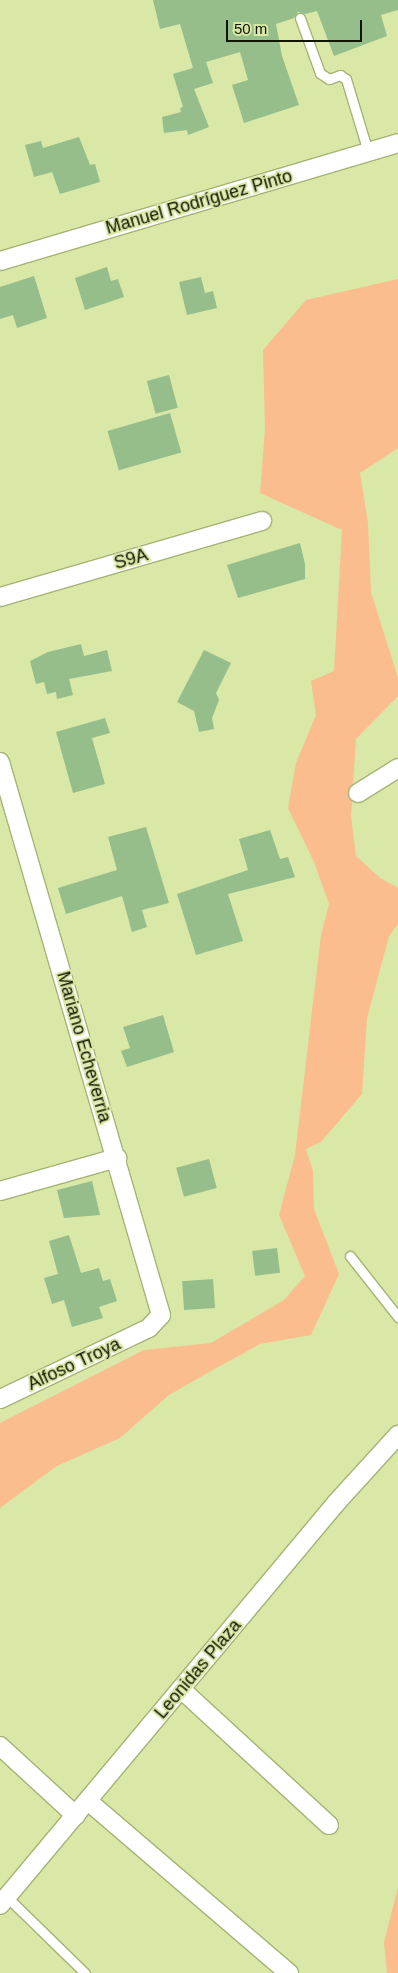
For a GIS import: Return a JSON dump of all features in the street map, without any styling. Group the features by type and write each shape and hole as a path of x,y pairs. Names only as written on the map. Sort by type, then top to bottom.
{"street":[{"name":"Manuel Rodríguez Pinto","path":"0,261 398,143"},
{"name":"S9A","path":"0,598 262,521"},
{"name":"Mariano Echeverria","path":"0,762 158,1297 161,1315 149,1328"},
{"path":"358,793 398,768"},
{"path":"0,1192 117,1158"},
{"name":"Alfoso Troya","path":"0,1399 149,1328"},
{"name":"Leonidas Plaza","path":"3,1901 76,1816 336,1502 398,1435"},
{"path":"181,1689 329,1825"},
{"path":"0,1746 76,1816"},
{"path":"88,1801 289,1973"}],"lane":[{"path":"300,18 320,73 329,79 340,75 346,79 368,152"},
{"path":"350,1256 398,1317"},
{"path":"3,1901 85,1973"}],"shaded area":[{"path":"398,279 398,448 360,473 368,523 371,592 398,678 398,696 356,739 351,816 356,856 380,878 398,888 398,924 389,936 367,1018 362,1094 321,1142 306,1149 313,1171 314,1209 339,1274 311,1335 260,1344 211,1371 169,1395 120,1438 57,1466 0,1508 0,1423 144,1350 211,1343 284,1300 305,1276 279,1215 295,1155 321,935 329,904 314,862 288,808 296,763 316,715 311,681 334,671 342,530 260,493 265,429 263,350 306,300"},
{"path":"398,1887 398,1973 387,1973 384,1942"}],"building":[{"path":"153,0 398,0 398,10 381,15 387,36 334,56 317,11 305,14 298,12 294,18 276,24 282,56 299,105 244,123 232,85 248,80 240,52 206,62 213,83 194,89 209,127 188,135 187,130 164,133 162,117 181,112 180,108 183,107 173,74 193,68 180,24 160,29"},
{"path":"79,137 90,165 95,164 100,182 60,194 52,172 34,177 25,145 41,141 43,148"},
{"path":"107,267 111,281 118,279 124,297 85,310 75,278"},
{"path":"34,276 47,318 17,328 13,315 0,319 0,287"},
{"path":"201,277 205,293 213,291 217,308 187,315 179,282"},
{"path":"169,375 178,408 156,414 147,381"},
{"path":"170,413 181,452 119,470 108,431"},
{"path":"300,543 305,564 305,579 238,598 227,565"},
{"path":"81,644 84,656 107,650 112,671 69,679 73,695 57,699 56,692 47,694 44,682 36,684 30,661 48,652"},
{"path":"204,650 231,663 216,693 219,700 212,718 214,729 199,732 194,711 177,702"},
{"path":"105,718 110,733 92,738 105,784 73,793 56,732"},
{"path":"146,827 169,903 142,910 147,927 132,932 122,896 66,914 58,888 117,870 108,837"},
{"path":"270,830 280,859 288,857 295,877 228,894 243,941 196,955 177,894 248,870 239,839"},
{"path":"163,1015 174,1052 127,1067 121,1051 130,1048 123,1027"},
{"path":"209,1159 217,1188 184,1197 176,1168"},
{"path":"92,1181 100,1215 64,1218 57,1190"},
{"path":"69,1235 81,1273 99,1268 103,1281 110,1279 117,1301 99,1307 103,1318 72,1327 64,1300 52,1304 44,1278 58,1274 49,1241"},
{"path":"277,1248 280,1273 255,1276 252,1251"},
{"path":"213,1279 215,1308 184,1310 182,1281"}]}
